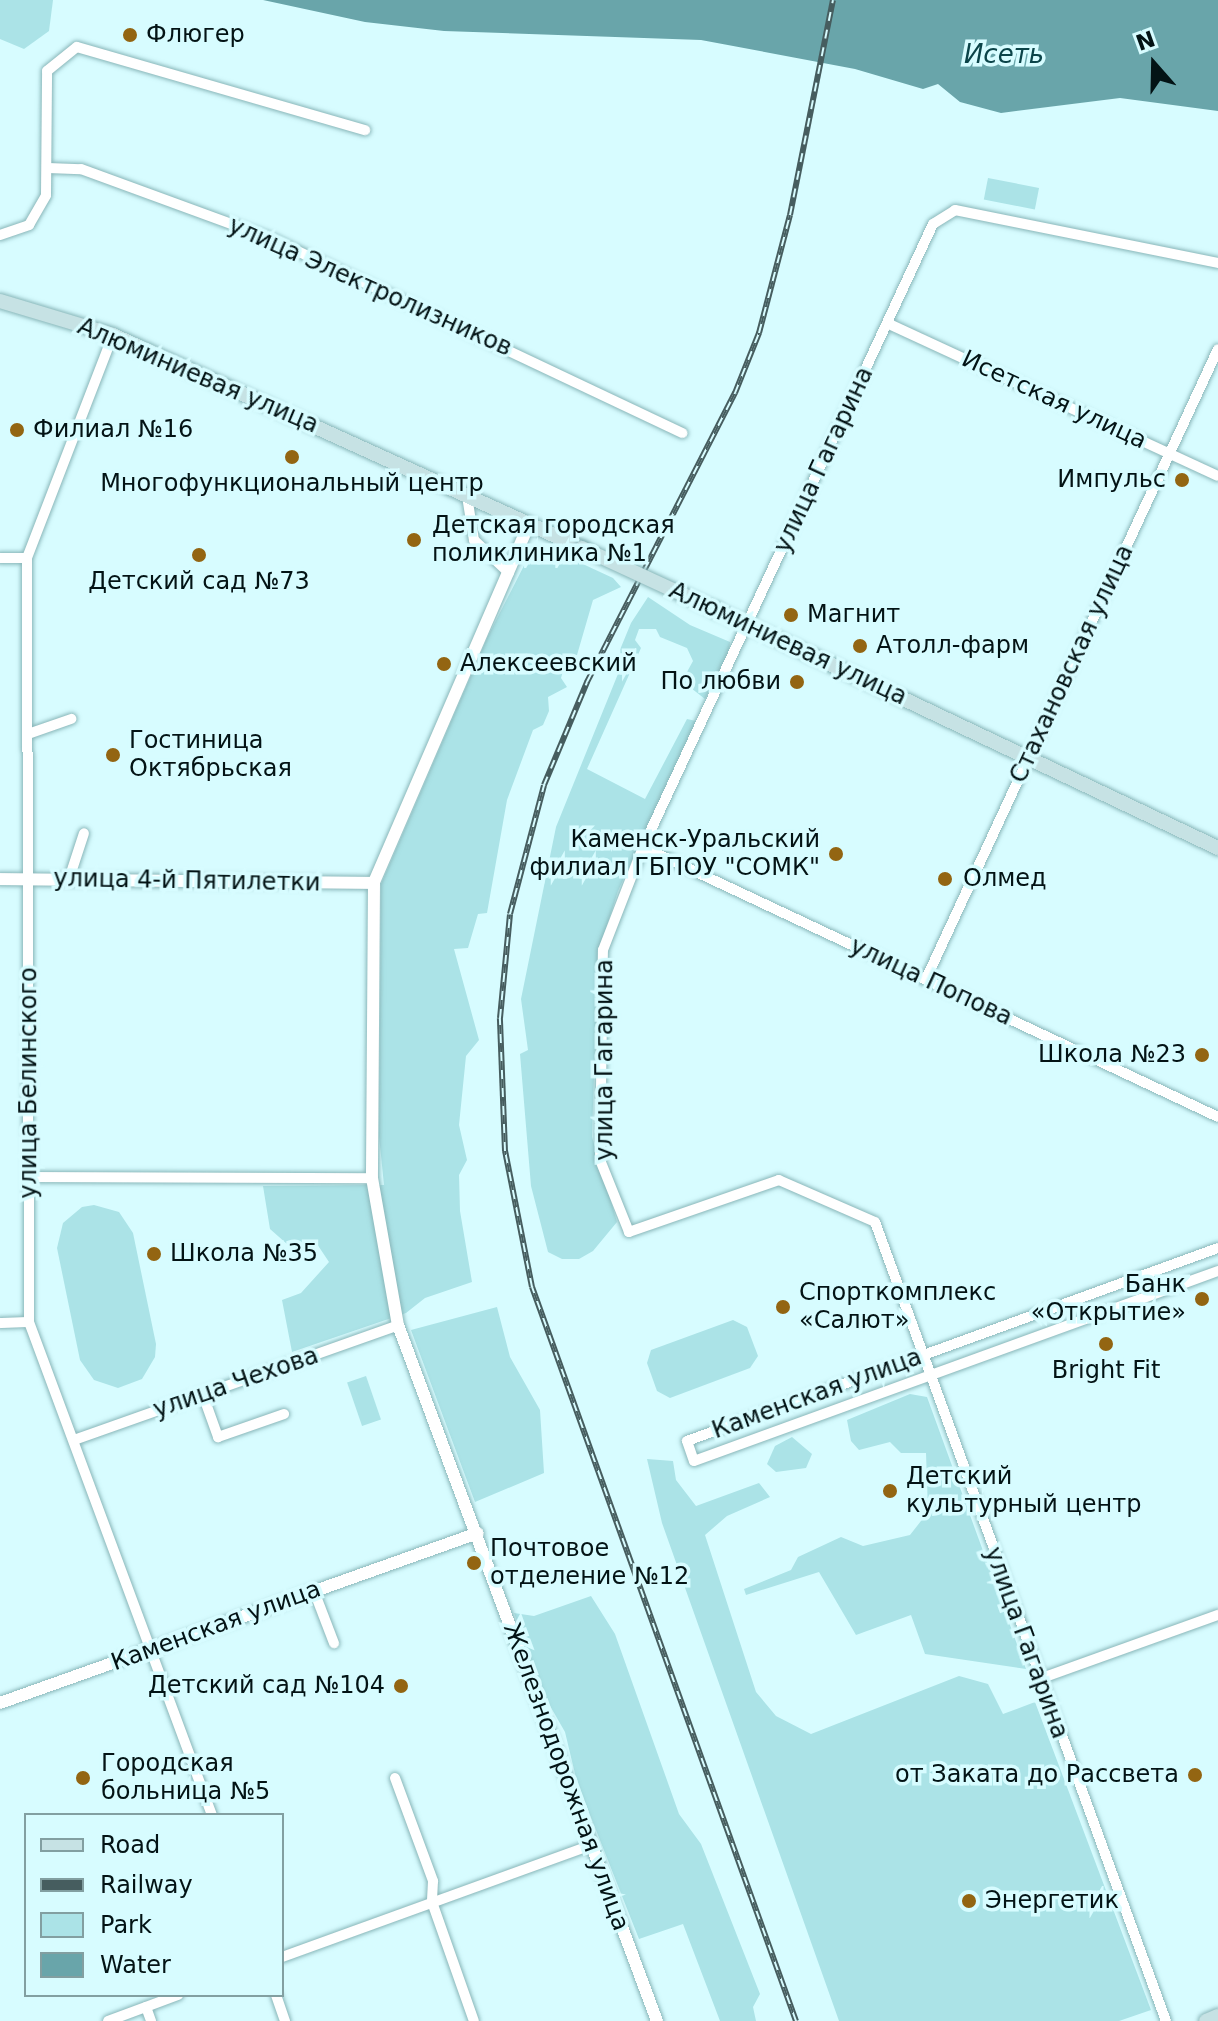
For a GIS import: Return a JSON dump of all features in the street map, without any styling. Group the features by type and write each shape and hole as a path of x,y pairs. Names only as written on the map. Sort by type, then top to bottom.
{"main road":[{"name":"Алюминиевая улица","path":"0,301 113,335 716,610 1218,848"},
{"path":"1206,2021 1218,2016"}],"street":[{"path":"0,235 29,225 46,195 47,71 77,47 365,130"},
{"name":"улица Электролизников","path":"48,168 81,169 272,239 682,433"},
{"name":"улица Гагарина","path":"1166,2021 875,1222 779,1180 629,1232 600,1160 603,950 643,847 933,224 955,210 1218,263"},
{"name":"Исетская улица","path":"889,324 1218,476"},
{"name":"улица Белинского","path":"113,335 27,558 29,1322 211,1813"},
{"name":"Стахановская улица","path":"926,979 1218,349"},
{"path":"467,496 474,540 509,573"},
{"name":"Железнодорожная улица","path":"529,524 374,883 372,1178 398,1325 478,1533 589,1846 657,2021"},
{"path":"0,558 27,558"},
{"path":"28,734 71,719"},
{"path":"69,879 84,833"},
{"name":"улица Попова","path":"643,847 1218,1117"},
{"name":"улица 4-й Пятилетки","path":"0,879 374,883"},
{"path":"29,1177 372,1178"},
{"name":"Каменская улица","path":"1218,1248 687,1441 694,1461 1218,1271"},
{"path":"0,1323 29,1322"},
{"name":"улица Чехова","path":"74,1440 398,1325"},
{"path":"203,1395 218,1437 284,1414"},
{"name":"Каменская улица","path":"0,1703 478,1533"},
{"path":"314,1591 334,1643"},
{"path":"1039,1679 1218,1615"},
{"path":"395,1778 433,1881 432,1902 474,2021"},
{"path":"284,1956 589,1846"},
{"path":"108,2021 173,1997"},
{"path":"277,1997 285,2021"},
{"path":"146,2007 151,2021"}],"green space":[{"path":"0,0 53,0 49,31 24,49 0,39"},
{"path":"988,178 1039,188 1035,210 984,200"},
{"path":"533,548 559,553 613,578 621,587 593,600 577,655 567,658 561,678 567,687 548,697 549,711 543,725 533,730 507,800 487,913 478,914 468,948 454,949 479,1040 466,1056 459,1125 467,1160 459,1175 460,1211 472,1282 425,1298 406,1313 292,1352 282,1300 301,1293 329,1262 315,1241 287,1244 270,1229 263,1186 384,1185 379,1136 381,884 488,636"},
{"path":"648,597 690,625 730,642 729,652 705,699 682,681 693,661 687,648 660,637 656,629 639,629 635,640 641,648 587,769 645,799 687,719 696,721 618,891 598,954 592,1137 617,1222 593,1251 579,1259 562,1259 548,1252 531,1186 520,1054 528,1050 521,999 556,827 622,664 617,657 631,623"},
{"path":"94,1205 119,1212 133,1233 156,1344 155,1357 142,1379 118,1388 94,1380 80,1360 57,1248 63,1223 82,1207"},
{"path":"497,1307 510,1357 540,1410 544,1473 475,1502 411,1330"},
{"path":"733,1320 747,1327 758,1356 750,1368 670,1398 657,1391 647,1363 651,1350"},
{"path":"366,1376 381,1419 362,1426 347,1383"},
{"path":"910,1394 927,1397 1026,1669 925,1654 911,1615 856,1635 819,1572 746,1595 744,1589 791,1570 798,1557 841,1537 863,1546 910,1535 928,1512 926,1453 901,1453 890,1442 859,1450 851,1441 847,1420"},
{"path":"792,1437 812,1454 806,1468 776,1472 767,1464 775,1446"},
{"name":"Энергетик","path":"647,1459 673,1461 676,1480 696,1506 759,1483 770,1497 727,1516 705,1535 756,1692 776,1716 811,1734 959,1676 988,1684 1003,1714 1035,1702 1151,2010 1119,2021 839,2021 662,1523"},
{"path":"591,1596 615,1634 679,1814 701,1844 760,1994 753,2007 756,2021 720,2021 683,1924 639,1939 577,1782 565,1732 545,1697 514,1613 534,1616"}],"water":[{"name":"Исеть","path":"263,0 1218,0 1218,111 1120,98 1001,113 960,102 938,84 923,89 855,69 701,40 444,31 365,22"}],"railway":[{"path":"796,2021 532,1287 505,1151 500,1018 510,914 544,785 587,682 735,393 759,333 790,215 833,0"}],"place":[{"name":"Флюгер","path":"130,35"},
{"name":"Филиал №16","path":"17,430"},
{"name":"Многофункциональный центр","path":"292,457"},
{"name":"Импульс","path":"1182,480"},
{"name":"Детская городская поликлиника №1","path":"414,540"},
{"name":"Детский сад №73","path":"199,555"},
{"name":"Магнит","path":"791,615"},
{"name":"Атолл-фарм","path":"860,646"},
{"name":"Алексеевский","path":"444,664"},
{"name":"По любви","path":"797,682"},
{"name":"Гостиница Октябрьская","path":"113,755"},
{"name":"Каменск-Уральский филиал ГБПОУ \"СОМК\"","path":"836,854"},
{"name":"Олмед","path":"945,879"},
{"name":"Школа №23","path":"1202,1055"},
{"name":"Школа №35","path":"154,1254"},
{"name":"Банк «Открытие»","path":"1202,1299"},
{"name":"Спорткомплекс «Салют»","path":"783,1307"},
{"name":"Bright Fit","path":"1106,1344"},
{"name":"Детский культурный центр","path":"890,1491"},
{"name":"Почтовое отделение №12","path":"474,1563"},
{"name":"Детский сад №104","path":"401,1686"},
{"name":"от Заката до Рассвета","path":"1195,1775"},
{"name":"Городская больница №5","path":"83,1778"},
{"name":"Энергетик","path":"969,1901"}]}
